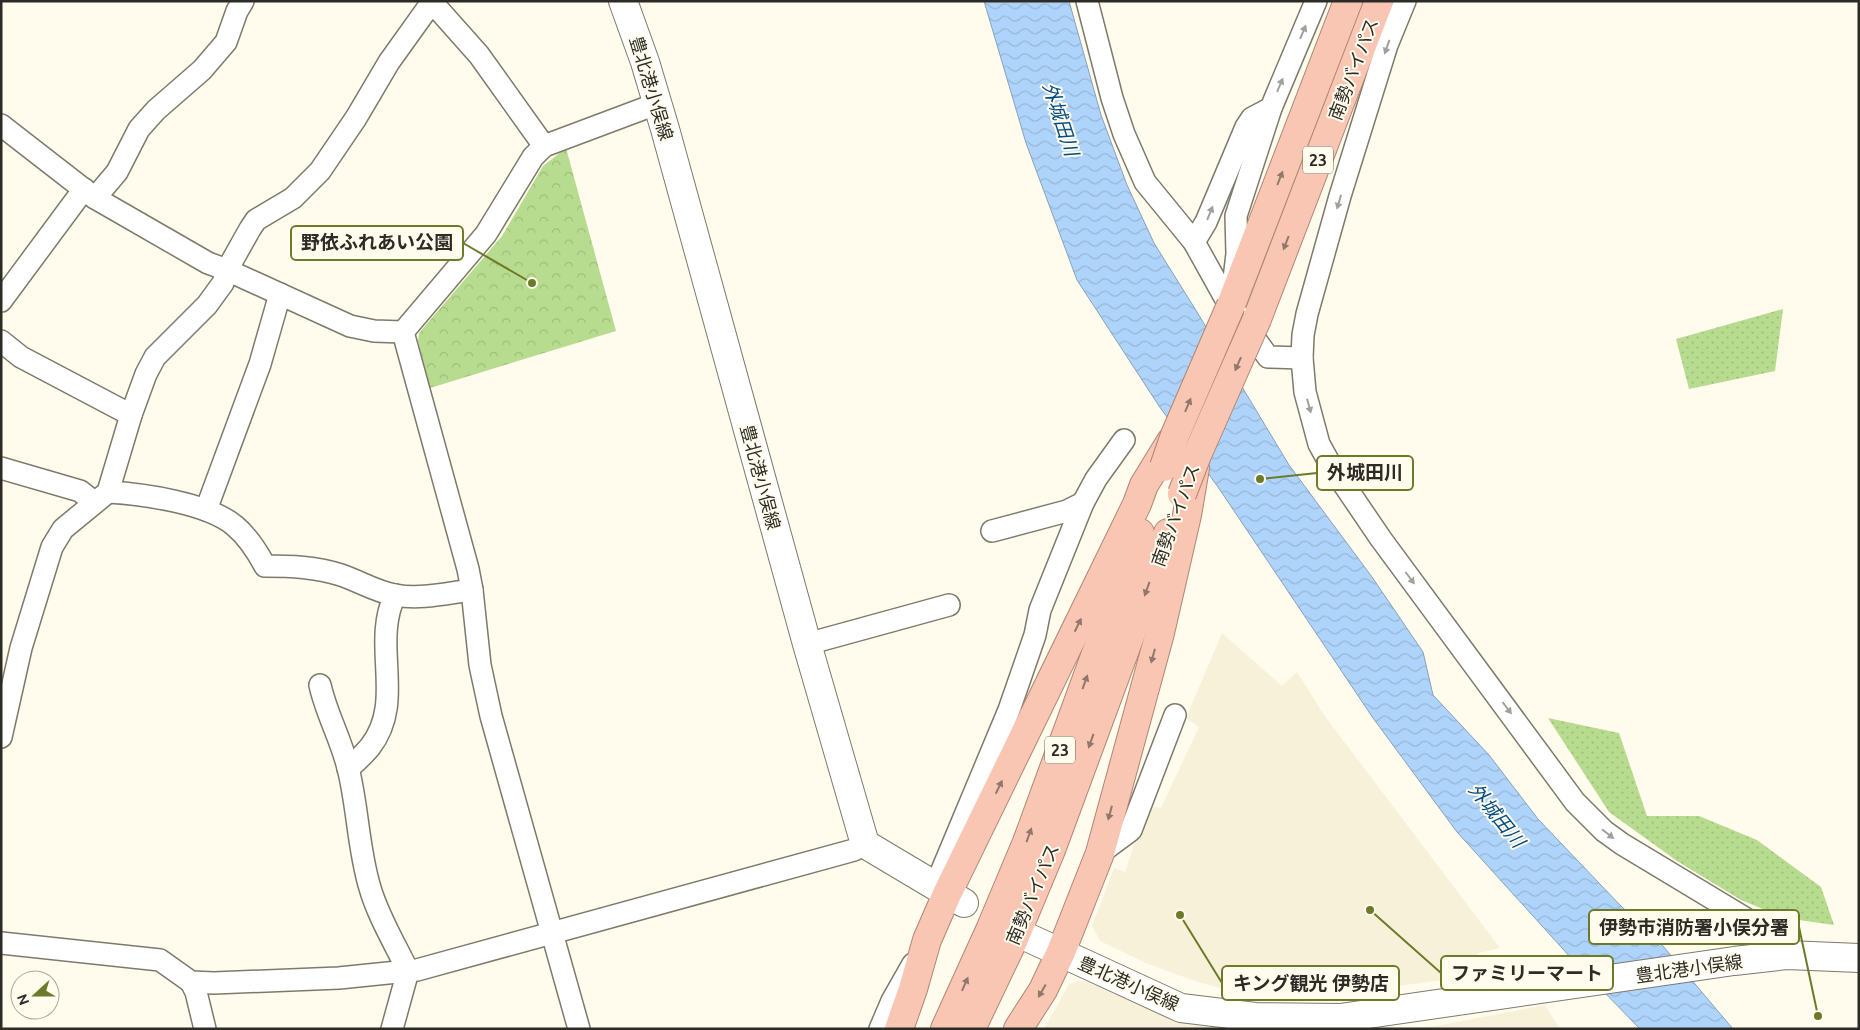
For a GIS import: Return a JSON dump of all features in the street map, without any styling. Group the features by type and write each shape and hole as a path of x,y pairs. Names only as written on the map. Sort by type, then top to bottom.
{"highway":[{"name":"南勢バイパス","path":"945,1029 1027,842 1175,435 1231,305 1348,1"},
{"name":"南勢バイパス","path":"971,1029 1013,941 1051,850 1197,455 1257,319 1378,1"},
{"path":"900,1029 927,940 1137,504 1144,485 1175,435"},
{"path":"1018,1029 1043,990 1061,952 1100,853 1160,632 1187,515 1197,455"}],"main road":[{"name":"豊北港小俣線","path":"622,1 645,62 665,129 807,644 865,844"},
{"path":"865,844 949,895"},
{"name":"豊北港小俣線","path":"1029,938 1181,1008 1254,1017 1340,1018 1787,955 1859,958"}],"street":[{"path":"1,301 90,194 117,172 139,129 156,110 202,70 226,42 243,1"},
{"path":"1087,1 1112,98 1124,134 1145,182 1194,242 1224,296 1268,357 1302,358"},
{"path":"1231,305 1237,254 1236,216 1271,108 1316,1"},
{"path":"1405,1 1387,45 1306,314 1302,358 1305,392 1319,444 1330,464 1381,538 1537,748 1563,788 1590,818 1630,850 1773,935 1787,955"},
{"path":"1,737 21,648 52,547 63,528 101,497 146,374 155,357 208,305 223,283 227,270 256,220 294,198 320,170 356,118 389,62 432,2 479,55 544,146"},
{"path":"403,332 486,234 533,157 544,146 656,104"},
{"path":"1194,242 1206,222 1246,127 1252,118 1271,108"},
{"path":"3,130 90,194 208,263 350,326 374,331 403,332"},
{"path":"206,510 260,364 280,294"},
{"path":"403,332 472,590 480,665 491,716 579,1029"},
{"path":"1,341 21,357 131,415"},
{"path":"949,895 1035,635 1040,610 1083,503 1096,479 1124,440"},
{"path":"1,468 101,497 140,495 206,510 235,526 258,554 265,566 308,567 342,576 395,595 412,597 472,590"},
{"path":"992,531 1067,511 1083,503"},
{"path":"348,768 358,762 377,737 387,711 386,638 389,611 395,595"},
{"path":"807,644 949,605"},
{"path":"320,684 348,768 360,834 361,851 370,888 408,971 392,1029"},
{"path":"1100,853 1131,830 1175,715"},
{"path":"191,982 214,983 339,978 417,970 854,850 865,844"},
{"path":"880,1029 892,1001 927,940"},
{"path":"1,943 160,960 191,982 196,992 206,1029"}],"shaded area":[{"path":"1222,633 1282,686 1297,672 1324,715 1500,948 1478,953 1482,975 1344,993 1309,990 1242,994 1195,981 1148,964 1100,941 1092,926 1114,868 1125,872 1147,806 1161,808 1199,727 1186,718"},
{"path":"1080,981 1087,982 1156,1012 1223,1029 1044,1029 1069,984"},
{"path":"1545,1005 1560,1029 1411,1029 1436,1026"}],"green space":[{"path":"566,148 616,331 430,388 418,341 419,333 502,236 543,166"},
{"path":"1783,309 1775,371 1689,389 1676,339"},
{"path":"1548,718 1619,733 1647,816 1699,816 1757,840 1821,887 1834,925 1785,918 1741,900 1677,861 1609,812"}],"water":[{"path":"984,1 1069,1 1101,115 1127,185 1154,243 1289,465 1372,577 1423,652 1433,695 1489,755 1538,819 1619,904 1663,946 1733,1029 1640,1029 1571,958 1457,832 1373,718 1218,487 1159,406 1077,280 1026,143"}],"place":[{"name":"野依ふれあい公園","path":"532,283"},
{"name":"外城田川","path":"1260,479"},
{"name":"ファミリーマート","path":"1370,910"},
{"name":"キング観光 伊勢店","path":"1180,915"},
{"name":"伊勢市消防署小俣分署","path":"1818,1016"}]}
